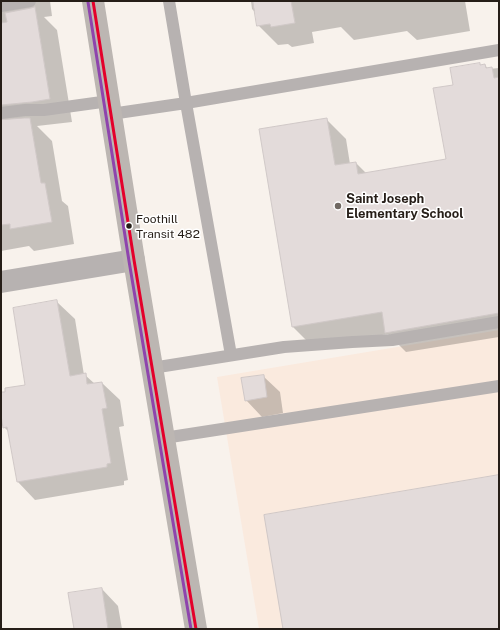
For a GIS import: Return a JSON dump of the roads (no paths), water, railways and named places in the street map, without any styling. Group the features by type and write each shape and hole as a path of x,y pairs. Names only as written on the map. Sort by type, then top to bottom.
{"main road":[{"path":"93,1 134,260 196,629"}],"street":[{"path":"1,282 134,260"}],"lane":[{"path":"1,6 30,1"},
{"path":"168,1 231,355"},
{"path":"1,113 25,110 110,108 186,103 499,50"},
{"path":"152,368 284,347 392,340 499,322"},
{"path":"164,438 499,386"}],"place":[{"name":"Saint Joseph Elementary School","path":"338,206"},
{"name":"Foothill Transit 482","path":"129,226"}]}
